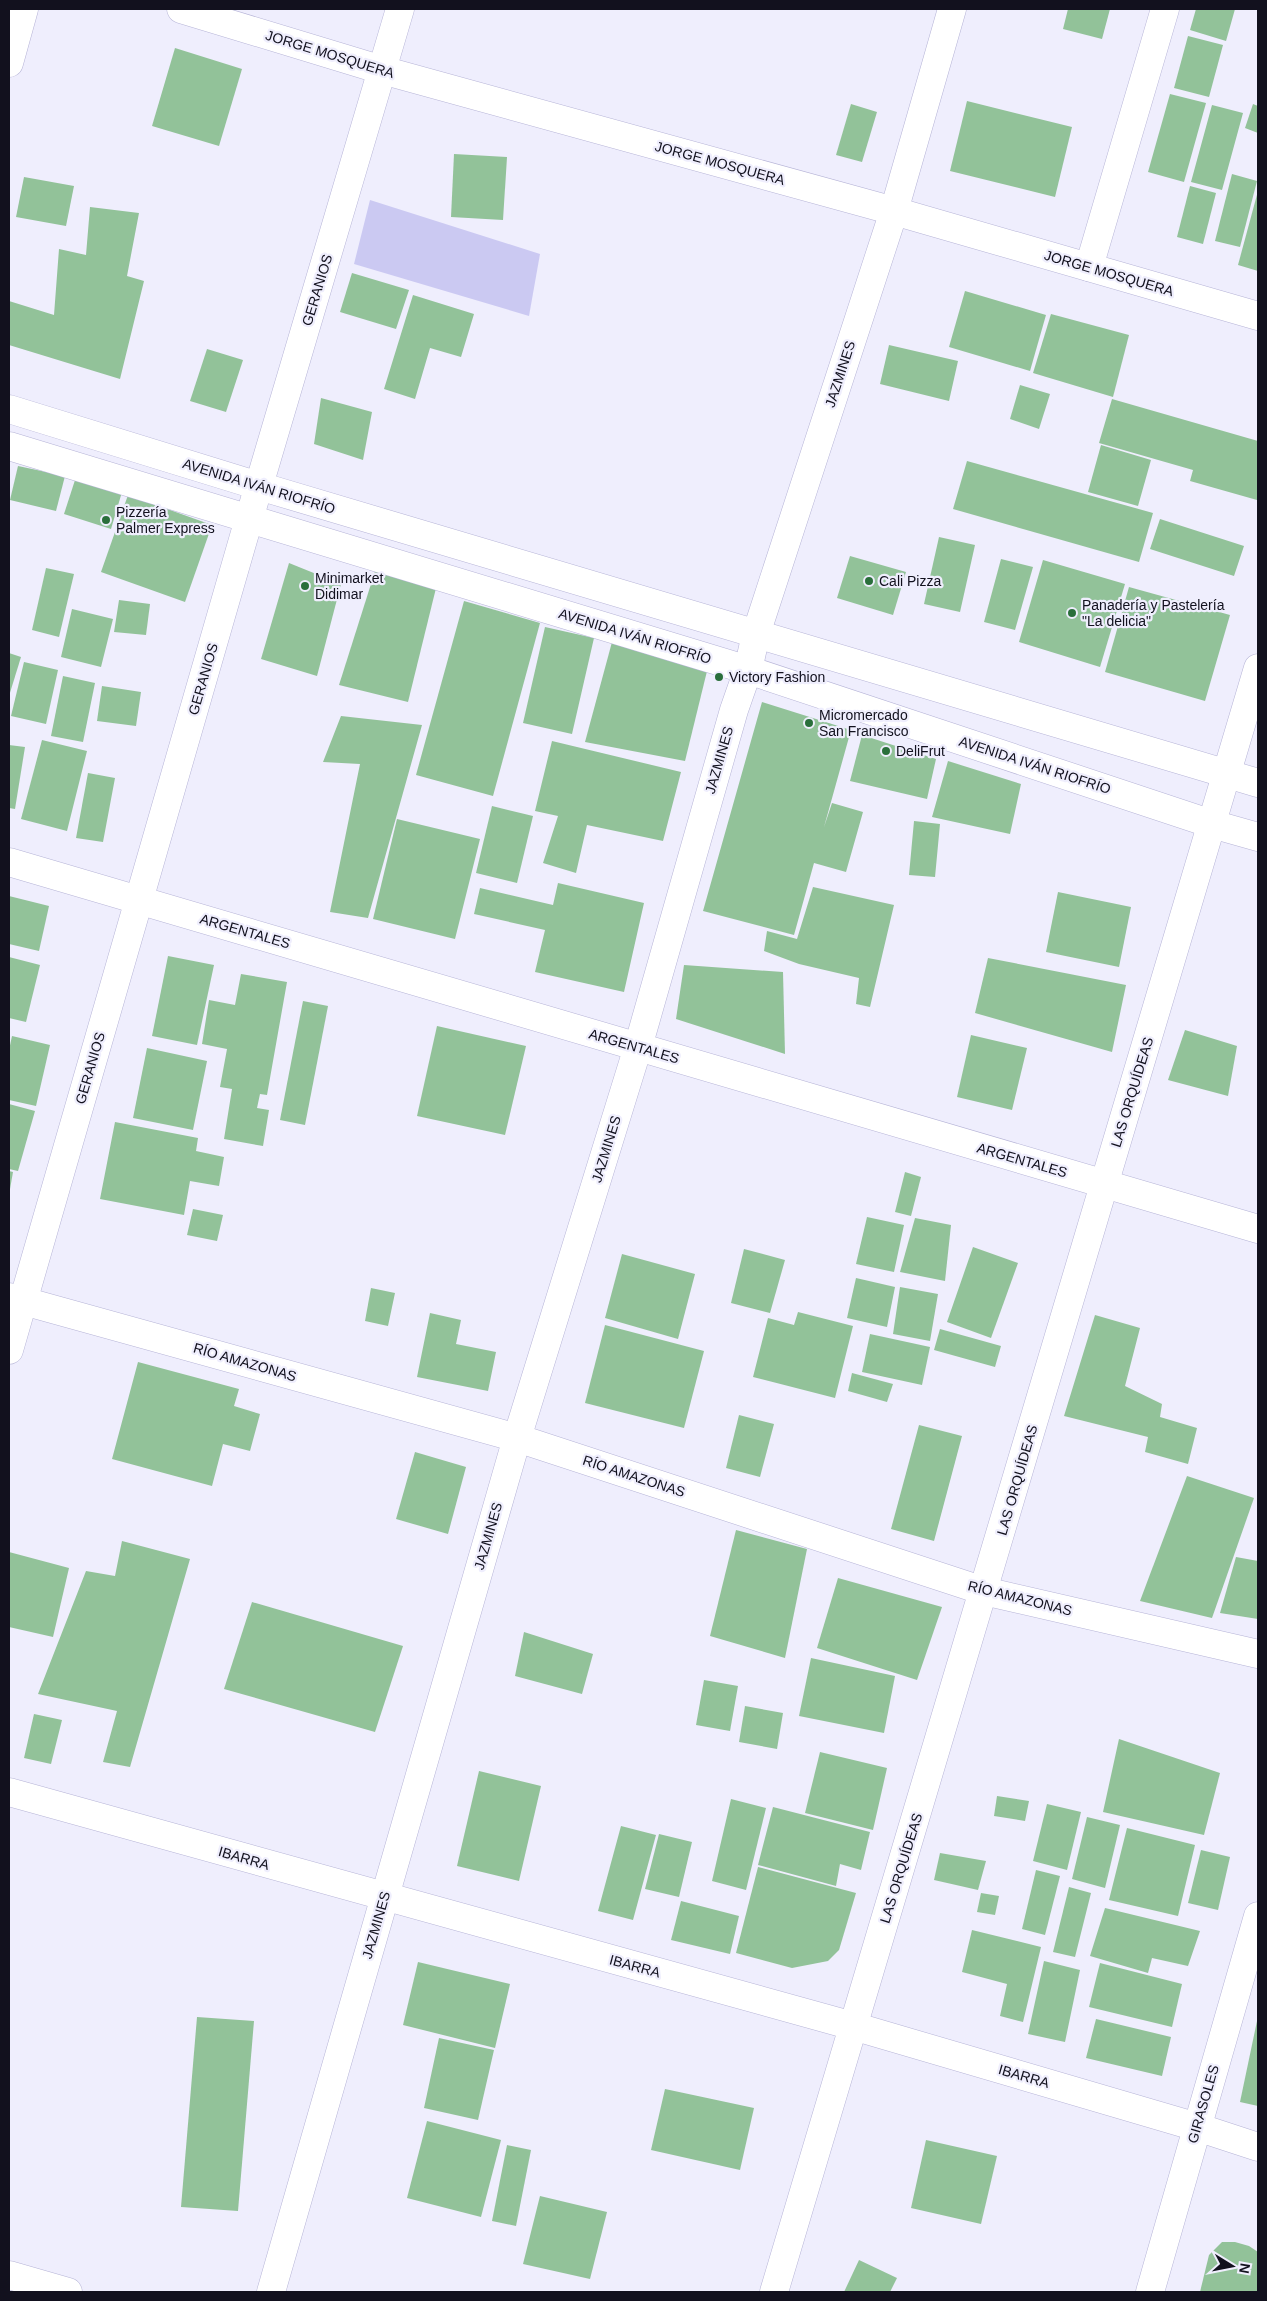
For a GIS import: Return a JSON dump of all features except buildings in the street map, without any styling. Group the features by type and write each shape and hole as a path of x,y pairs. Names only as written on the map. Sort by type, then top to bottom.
{"street":[{"path":"9,62 24,9"},
{"name":"JORGE MOSQUERA","path":"181,9 382,70 894,211 1258,316"},
{"name":"GERANIOS","path":"9,1350 16,1298 138,900 400,9"},
{"name":"JAZMINES","path":"271,2292 517,1438 638,1047 734,710 748,670 756,634 894,211 952,9"},
{"path":"1089,267 1165,9"},
{"name":"AVENIDA IVÁN RIOFRÍO","path":"9,409 259,486 1258,783"},
{"name":"AVENIDA IVÁN RIOFRÍO","path":"9,446 748,670 1258,838"},
{"name":"LAS ORQUÍDEAS","path":"774,2292 1258,668"},
{"name":"ARGENTALES","path":"9,862 1258,1229"},
{"name":"RÍO AMAZONAS","path":"16,1298 517,1438 984,1591 1258,1654"},
{"name":"IBARRA","path":"9,1792 853,2026 1197,2127 1258,2147"},
{"name":"GIRASOLES","path":"1150,2292 1258,1916"},
{"path":"9,2275 68,2292"}],"shaded area":[{"path":"370,200 540,254 529,316 354,264"}],"place":[{"name":"Pizzería Palmer Express","path":"106,520"},
{"name":"Cali Pizza","path":"869,581"},
{"name":"Minimarket Didimar","path":"305,586"},
{"name":"Panadería y Pastelería \"La delicia\"","path":"1072,613"},
{"name":"Victory Fashion","path":"719,677"},
{"name":"Micromercado San Francisco","path":"809,723"},
{"name":"DeliFrut","path":"886,751"}]}
